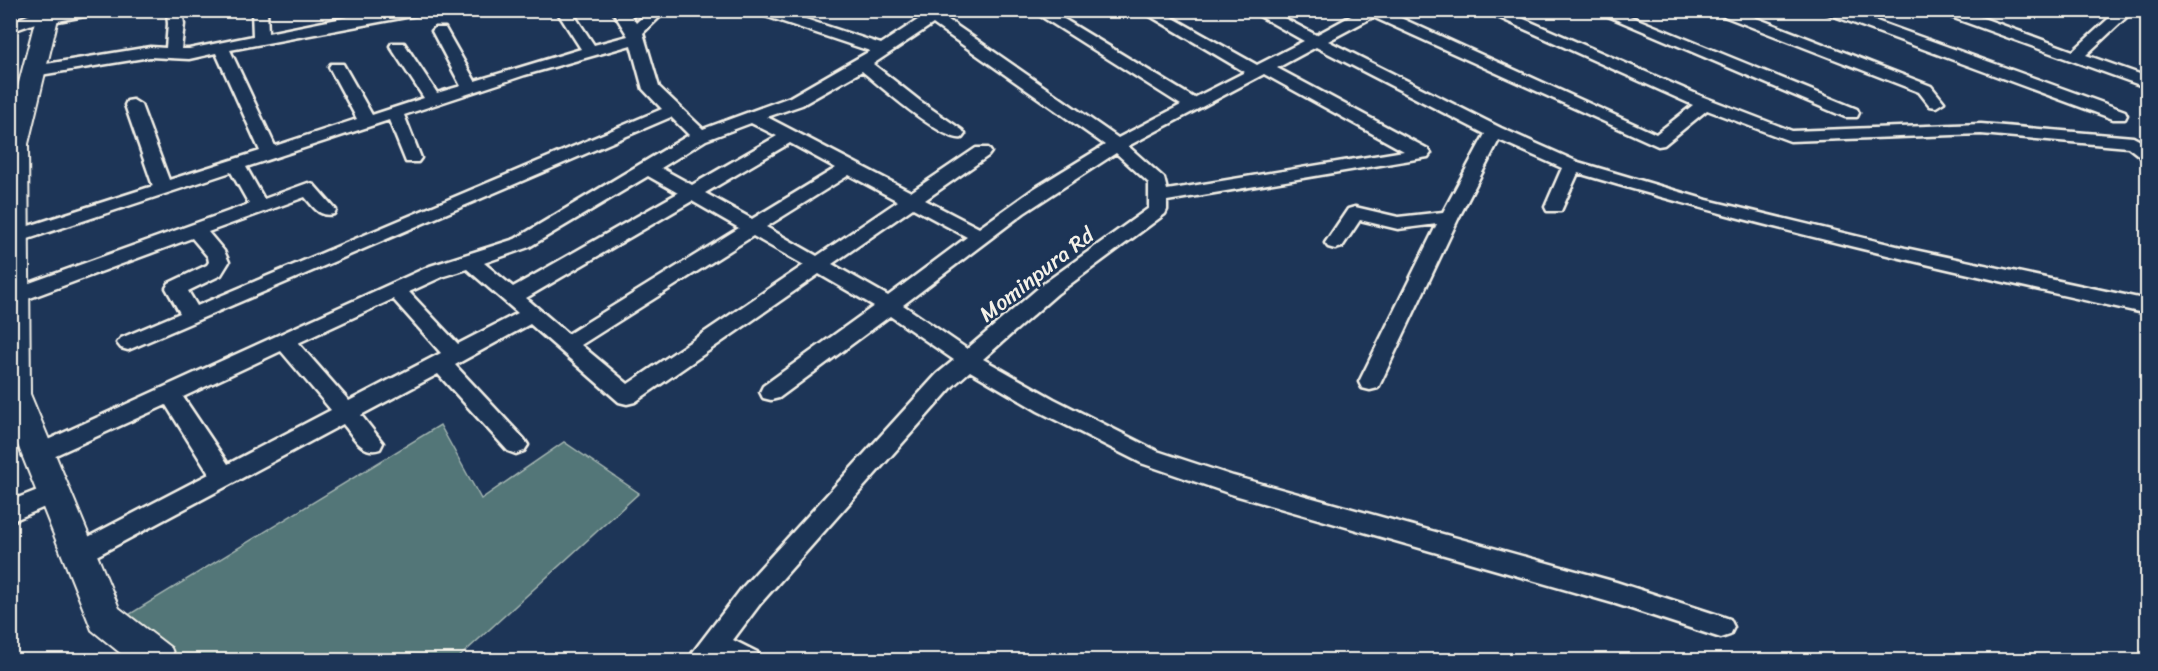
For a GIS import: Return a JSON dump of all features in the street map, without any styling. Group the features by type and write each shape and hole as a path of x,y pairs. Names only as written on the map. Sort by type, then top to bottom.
{"street":[{"path":"10,28 48,14 90,10"},
{"path":"173,54 176,24 174,10"},
{"path":"259,10 261,40"},
{"path":"34,71 150,52 189,54 417,10"},
{"path":"563,10 590,51"},
{"path":"619,10 636,35 651,89 700,136"},
{"path":"14,246 163,188 269,152 636,35 660,10"},
{"path":"761,10 882,50"},
{"path":"1038,10 1193,105"},
{"path":"38,454 437,271 522,243 700,136 796,101 862,63 940,12 1118,145 1158,182 1158,198 1422,153 1147,10"},
{"path":"1256,10 1495,132 1572,166 1702,204 1905,254 2148,308"},
{"path":"1490,10 1704,104 1790,136 1981,129 2140,143 2148,154"},
{"path":"1601,10 1851,113"},
{"path":"1721,10 1925,89 1936,102"},
{"path":"1831,10 2119,115"},
{"path":"1945,10 2148,83"},
{"path":"1979,22 1993,10"},
{"path":"2075,57 2127,10"},
{"path":"771,392 890,306 1038,192 1079,165 1372,11 1658,141 1704,104"},
{"path":"48,14 14,138 14,394 105,619 157,660"},
{"path":"440,31 470,87"},
{"path":"398,46 433,99"},
{"path":"220,48 269,152"},
{"path":"862,63 914,105 956,134"},
{"path":"338,67 366,121"},
{"path":"133,105 163,188"},
{"path":"128,343 673,110"},
{"path":"394,112 412,158"},
{"path":"751,116 980,236"},
{"path":"1370,382 1450,217 1495,132"},
{"path":"512,297 790,136"},
{"path":"471,261 627,396 982,152"},
{"path":"235,164 260,207"},
{"path":"1554,207 1572,166"},
{"path":"567,344 849,167"},
{"path":"648,168 890,306 967,360 1046,405 1149,457 1242,488 1616,593 1721,627"},
{"path":"15,297 308,189 327,210"},
{"name":"Mominpura Rd","path":"710,653 751,596 945,380 1050,289 1158,210 1158,198"},
{"path":"1335,243 1355,213 1398,223 1450,217"},
{"path":"192,315 176,288 214,270 219,262 217,255 196,230"},
{"path":"396,290 516,445"},
{"path":"78,554 533,314"},
{"path":"285,342 372,443"},
{"path":"170,394 224,477"},
{"path":"10,512 53,492"},
{"path":"710,653 747,660"}],"green space":[{"path":"440,425 481,499 564,442 639,493 456,660 157,660 112,625"}]}
